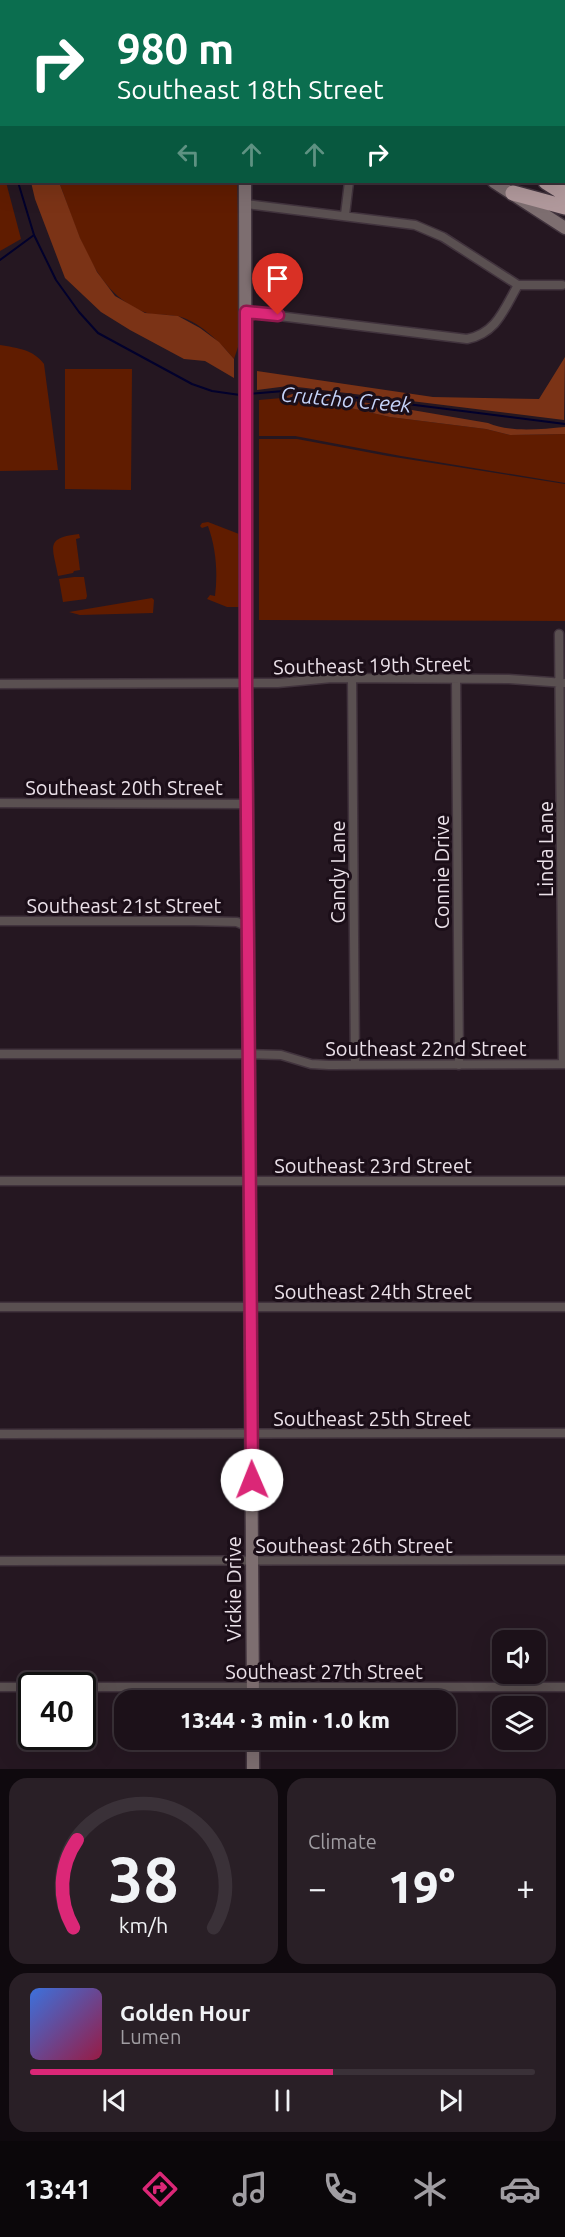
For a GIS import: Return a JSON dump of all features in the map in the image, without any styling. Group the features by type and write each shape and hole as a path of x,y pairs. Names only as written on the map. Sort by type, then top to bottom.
{"highway":[{"path":"548,183 565,194"},
{"path":"513,194 565,207"}],"street":[{"name":"Vickie Drive","path":"245,183 253,1690"},
{"path":"345,215 349,183"},
{"path":"496,183 565,228"},
{"path":"246,204 415,225 430,230 518,285 562,285"},
{"path":"246,312 467,339 486,333 494,326 518,285"},
{"name":"Linda Lane","path":"559,634 563,683 564,1064"},
{"name":"Southeast 19th Street","path":"0,684 246,684 313,679 509,679 563,683"},
{"name":"Candy Lane","path":"352,679 355,1065"},
{"name":"Connie Drive","path":"456,679 459,1065"},
{"name":"Southeast 20th Street","path":"0,803 247,804"},
{"name":"Southeast 21st Street","path":"0,921 237,922 248,927"},
{"name":"Southeast 22nd Street","path":"0,1054 248,1054 281,1056 311,1064 355,1065 564,1064"},
{"name":"Southeast 23rd Street","path":"0,1181 565,1181"},
{"name":"Southeast 24th Street","path":"0,1307 565,1307"},
{"name":"Southeast 25th Street","path":"0,1434 565,1433"},
{"name":"Southeast 26th Street","path":"0,1561 565,1560"},
{"path":"0,1687 18,1687"},
{"name":"Southeast 27th Street","path":"448,1690 565,1687"},
{"name":"Southeast 27th Street","path":"96,1688 146,1690"},
{"path":"253,1750 253,1769"}],"shaded area":[{"path":"0,183 6,183 21,239 0,251"},
{"path":"31,183 59,183 80,238 97,272 115,296 145,313 178,316 200,328 219,342 234,359 234,378 205,361 184,359 101,312 65,278 35,199"},
{"path":"59,183 237,183 240,280 238,347 234,359 215,339 192,322 176,316 144,312 126,303 111,290 99,274 80,239"},
{"path":"0,345 30,352 44,364 58,470 0,471"},
{"path":"565,357 564,420 288,386 257,390 257,371 433,397 539,399"},
{"path":"65,369 132,369 131,490 65,489"},
{"path":"292,394 377,404 506,428 526,430 565,427 565,434 510,435 486,429 390,417 311,399 282,398"},
{"path":"311,399 390,417 486,429 510,435 565,434 565,483 295,436 259,436 259,400"},
{"path":"259,439 297,439 565,484 565,621 259,620"},
{"path":"208,522 239,534 239,607 227,607 207,599 210,595 215,596 216,578 215,552 211,534 208,526 202,528 200,526"},
{"path":"79,534 80,538 76,539 80,570 58,576 53,551 56,541"},
{"path":"84,577 86,599 63,602 59,579"},
{"path":"152,598 154,600 153,613 80,615 69,612"}],"waterway":[{"name":"Crutcho Creek","path":"18,183 34,235 56,280 79,312 98,333 192,384 212,391 240,395"},
{"path":"0,260 34,235"},
{"name":"Crutcho Creek","path":"248,394 296,390 565,424"}],"route":[{"path":"252,1480 246,684 246,312 278,315"}]}
